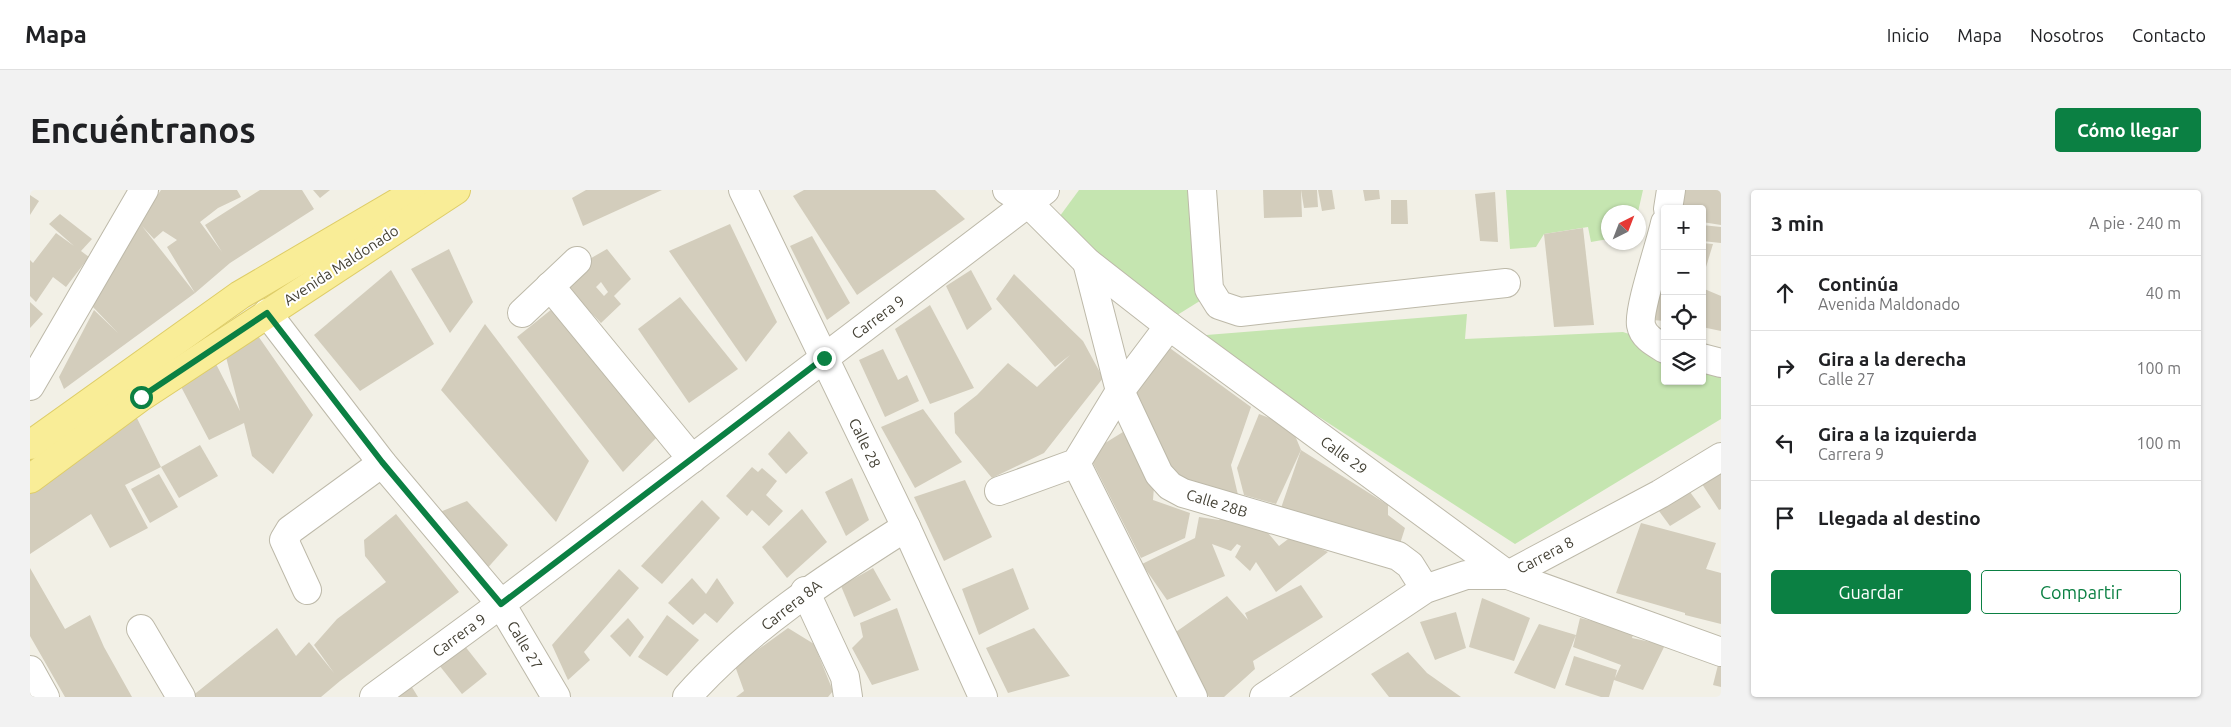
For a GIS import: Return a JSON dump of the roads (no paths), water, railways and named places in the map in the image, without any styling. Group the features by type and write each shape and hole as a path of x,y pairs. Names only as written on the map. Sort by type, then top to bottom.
{"main road":[{"name":"Avenida Maldonado","path":"30,445 240,295 419,190"},
{"name":"Avenida Maldonado","path":"30,479 141,397 456,190"}],"street":[{"path":"30,386 144,190"},
{"name":"Calle 28","path":"743,190 906,527 983,697"},
{"path":"1202,190 1209,289 1219,306 1240,312 1506,283"},
{"path":"1669,205 1671,190"},
{"name":"Carrera 9","path":"374,697 501,604 824,358 1027,195"},
{"name":"Calle 29","path":"1027,195 1087,262 1169,326 1508,575 1721,652"},
{"path":"1656,344 1641,325 1661,239"},
{"path":"522,313 577,261"},
{"name":"Calle 28B","path":"1087,262 1120,392 1160,474 1170,486 1183,493 1398,556 1410,565 1424,589"},
{"path":"550,286 692,459"},
{"name":"Calle 27","path":"267,313 382,462 501,604 556,697"},
{"path":"999,491 1076,463 1120,392 1169,326"},
{"path":"1706,359 1721,363"},
{"name":"Carrera 8","path":"1264,697 1424,589 1466,575 1508,575 1660,494 1721,457"},
{"path":"307,590 284,540 290,530 382,462"},
{"path":"1076,463 1193,697"},
{"name":"Carrera 8A","path":"687,697 704,678 805,592 906,527"},
{"path":"805,592 845,677 848,697"},
{"path":"141,629 182,697"},
{"path":"30,670 45,697"}]}
